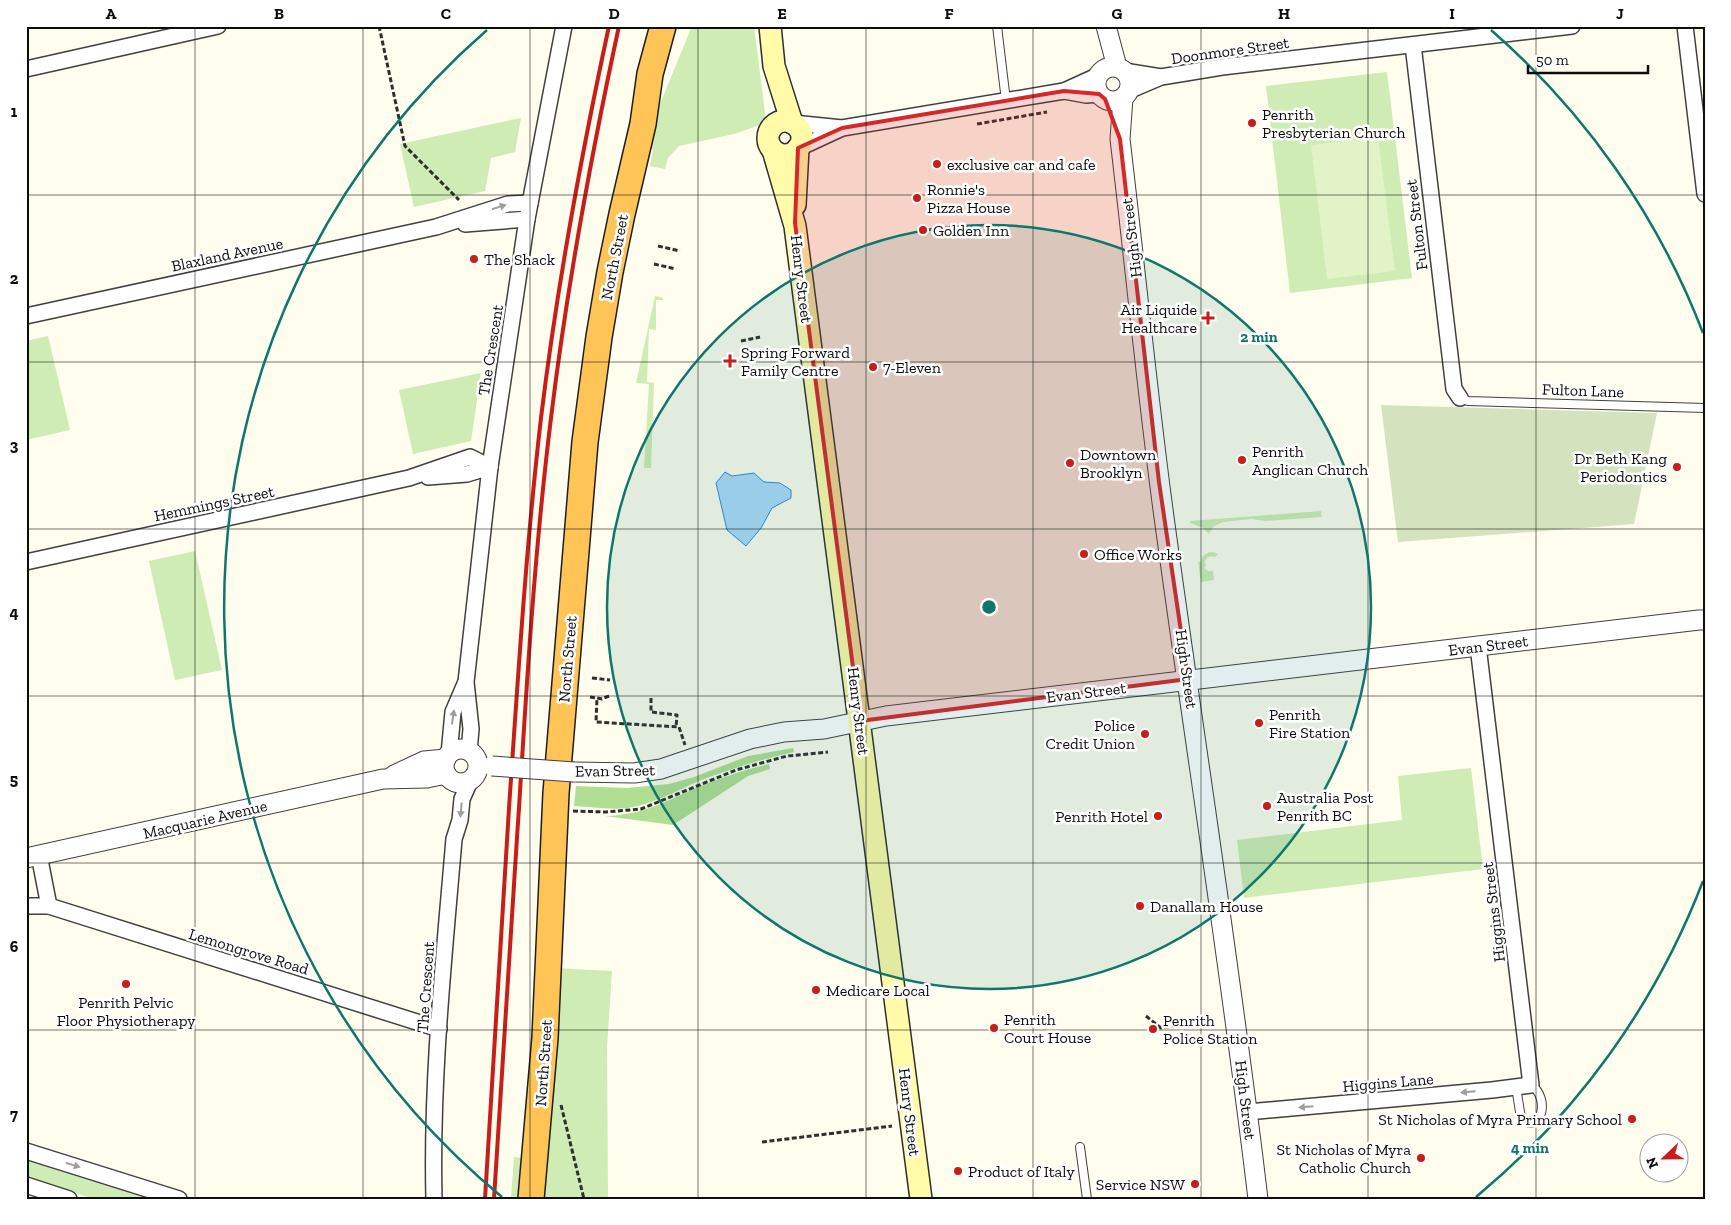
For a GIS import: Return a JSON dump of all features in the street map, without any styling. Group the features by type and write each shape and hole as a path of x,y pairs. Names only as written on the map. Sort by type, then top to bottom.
{"highway":[{"name":"North Street","path":"531,1199 545,1038 557,784 585,442 610,272 643,124 650,74 663,26"},
{"name":"North Street","path":"643,124 662,81 680,26"}],"main road":[{"path":"769,28 774,66 771,128 768,141 773,150 781,154 791,154 798,148 802,137 798,127 793,123 778,122 771,128"},
{"path":"774,66 793,123"},
{"name":"Henry Street","path":"795,223 798,148"},
{"name":"Henry Street","path":"773,150 795,223 921,1199"}],"street":[{"path":"26,69 218,26"},
{"name":"The Crescent","path":"434,1199 438,1028 454,839 460,820 462,799 477,766 466,682 490,467 527,219 564,26"},
{"name":"Doonmore Street","path":"1064,91 1086,95 1114,96 1161,77 1222,67 1572,26"},
{"path":"1685,26 1705,194"},
{"path":"1106,27 1110,71"},
{"name":"Fulton Street","path":"1413,44 1454,389 1460,398"},
{"path":"1110,71 1130,80 1114,96 1095,85 1110,71"},
{"name":"Doonmore Street","path":"798,148 842,128 1064,91 1110,71 1161,77"},
{"name":"High Street","path":"1114,96 1158,476 1248,1112 1258,1199"},
{"name":"Doonmore Street","path":"793,123 842,128"},
{"name":"Blaxland Avenue","path":"26,316 436,227 508,204 530,203"},
{"name":"Blaxland Avenue","path":"436,227 527,219"},
{"name":"Hemmings Street","path":"26,562 409,478 467,474 490,467"},
{"name":"Evan Street","path":"477,766 607,774 648,772 675,766 750,739 784,732 824,729 886,716 1703,619"},
{"name":"Higgins Street","path":"1478,646 1524,1086"},
{"name":"The Crescent","path":"447,762 453,712 466,682"},
{"name":"Macquarie Avenue","path":"33,857 383,779 427,778 461,749 477,766"},
{"path":"447,762 452,781 456,783 466,783 477,766"},
{"path":"33,857 49,906"},
{"name":"Lemongrove Road","path":"26,906 49,906 438,1028"},
{"name":"Higgins Lane","path":"1248,1112 1524,1086"},
{"path":"26,1151 179,1199"},
{"path":"26,1185 69,1199"}],"lane":[{"path":"997,26 1006,101"},
{"name":"Fulton Lane","path":"1460,398 1468,401 1705,408"},
{"path":"1080,1147 1087,1199"}],"path":[{"path":"379,26 405,146 459,200"},
{"path":"977,124 1047,112"},
{"path":"658,246 680,251"},
{"path":"654,264 676,269"},
{"path":"741,342 760,338"},
{"path":"592,678 610,680"},
{"path":"590,698 602,699 609,696"},
{"path":"597,698 596,722 680,727 685,745"},
{"path":"651,698 651,712 677,715 676,727"},
{"path":"567,810 606,812 641,809 713,778 752,765 787,756 828,752"},
{"path":"1146,1016 1160,1028 1180,1025"},
{"path":"560,1103 584,1199"},
{"path":"762,1142 892,1126"}],"highlighted area":[{"path":"1064,91 1099,94 1105,99 1120,139 1159,482 1188,679 860,721 795,223 798,148 842,128"}],"green space":[{"path":"692,26 754,26 766,121 763,124 734,134 679,146 668,158 665,169 650,166 653,149 645,146 653,121"},
{"path":"1387,72 1412,278 1290,293 1266,86"},
{"path":"521,118 515,152 491,158 485,191 414,207 400,144"},
{"path":"1378,137 1395,271 1327,279 1311,145"},
{"path":"655,296 663,298 663,300 656,300 656,330 649,329 647,382 654,383 651,468 644,468 649,384 636,383"},
{"path":"48,336 70,430 26,440 26,341"},
{"path":"481,373 471,441 413,454 399,390"},
{"path":"1381,405 1657,413 1634,524 1398,542"},
{"path":"1321,511 1322,517 1266,521 1252,519 1223,522 1214,526 1209,534 1203,528 1190,523 1190,521"},
{"path":"195,551 222,670 175,680 149,561"},
{"path":"1213,552 1218,554 1215,557 1208,557 1204,568 1208,571 1213,571 1214,580 1201,582 1198,562 1201,562 1205,554"},
{"path":"793,748 794,752 722,772 637,806 614,809 574,806 576,786 627,788 669,784 694,777 748,756"},
{"path":"769,764 770,769 748,776 673,825 605,816 645,810 719,779"},
{"path":"1471,768 1483,869 1244,898 1237,840 1402,820 1398,776"},
{"path":"555,968 612,971 607,1047 608,1199 537,1199"},
{"path":"514,1157 522,1158 519,1199 511,1199"},
{"path":"26,1158 153,1199 94,1199 26,1177"}],"water":[{"path":"725,472 732,476 754,473 764,482 780,483 791,490 791,498 772,508 761,528 746,546 727,530 716,483"}],"railway":[{"path":"485,1199 516,710 541,418 562,270 579,172 609,26"},
{"path":"494,1199 528,661 545,466 572,270 589,172 619,26"}],"place":[{"name":"Penrith Presbyterian Church","path":"1252,123"},
{"name":"exclusive car and cafe","path":"937,164"},
{"name":"Ronnie's Pizza House","path":"917,198"},
{"name":"Golden Inn","path":"923,230"},
{"name":"The Shack","path":"474,259"},
{"name":"Air Liquide Healthcare","path":"1208,318"},
{"name":"Spring Forward Family Centre","path":"730,361"},
{"name":"7-Eleven","path":"873,367"},
{"name":"Penrith Anglican Church","path":"1242,460"},
{"name":"Downtown Brooklyn","path":"1070,463"},
{"name":"Dr Beth Kang Periodontics","path":"1677,467"},
{"name":"Office Works","path":"1084,554"},
{"name":"Penrith Fire Station","path":"1259,723"},
{"name":"Police Credit Union","path":"1145,734"},
{"name":"Australia Post Penrith BC","path":"1267,806"},
{"name":"Penrith Hotel","path":"1158,816"},
{"name":"Danallam House","path":"1140,906"},
{"name":"Penrith Pelvic Floor Physiotherapy","path":"126,984"},
{"name":"Medicare Local","path":"816,990"},
{"name":"Penrith Court House","path":"994,1028"},
{"name":"Penrith Police Station","path":"1153,1029"},
{"name":"St Nicholas of Myra Primary School","path":"1632,1119"},
{"name":"St Nicholas of Myra Catholic Church","path":"1421,1158"},
{"name":"Product of Italy","path":"958,1171"},
{"name":"Service NSW","path":"1195,1184"}]}
